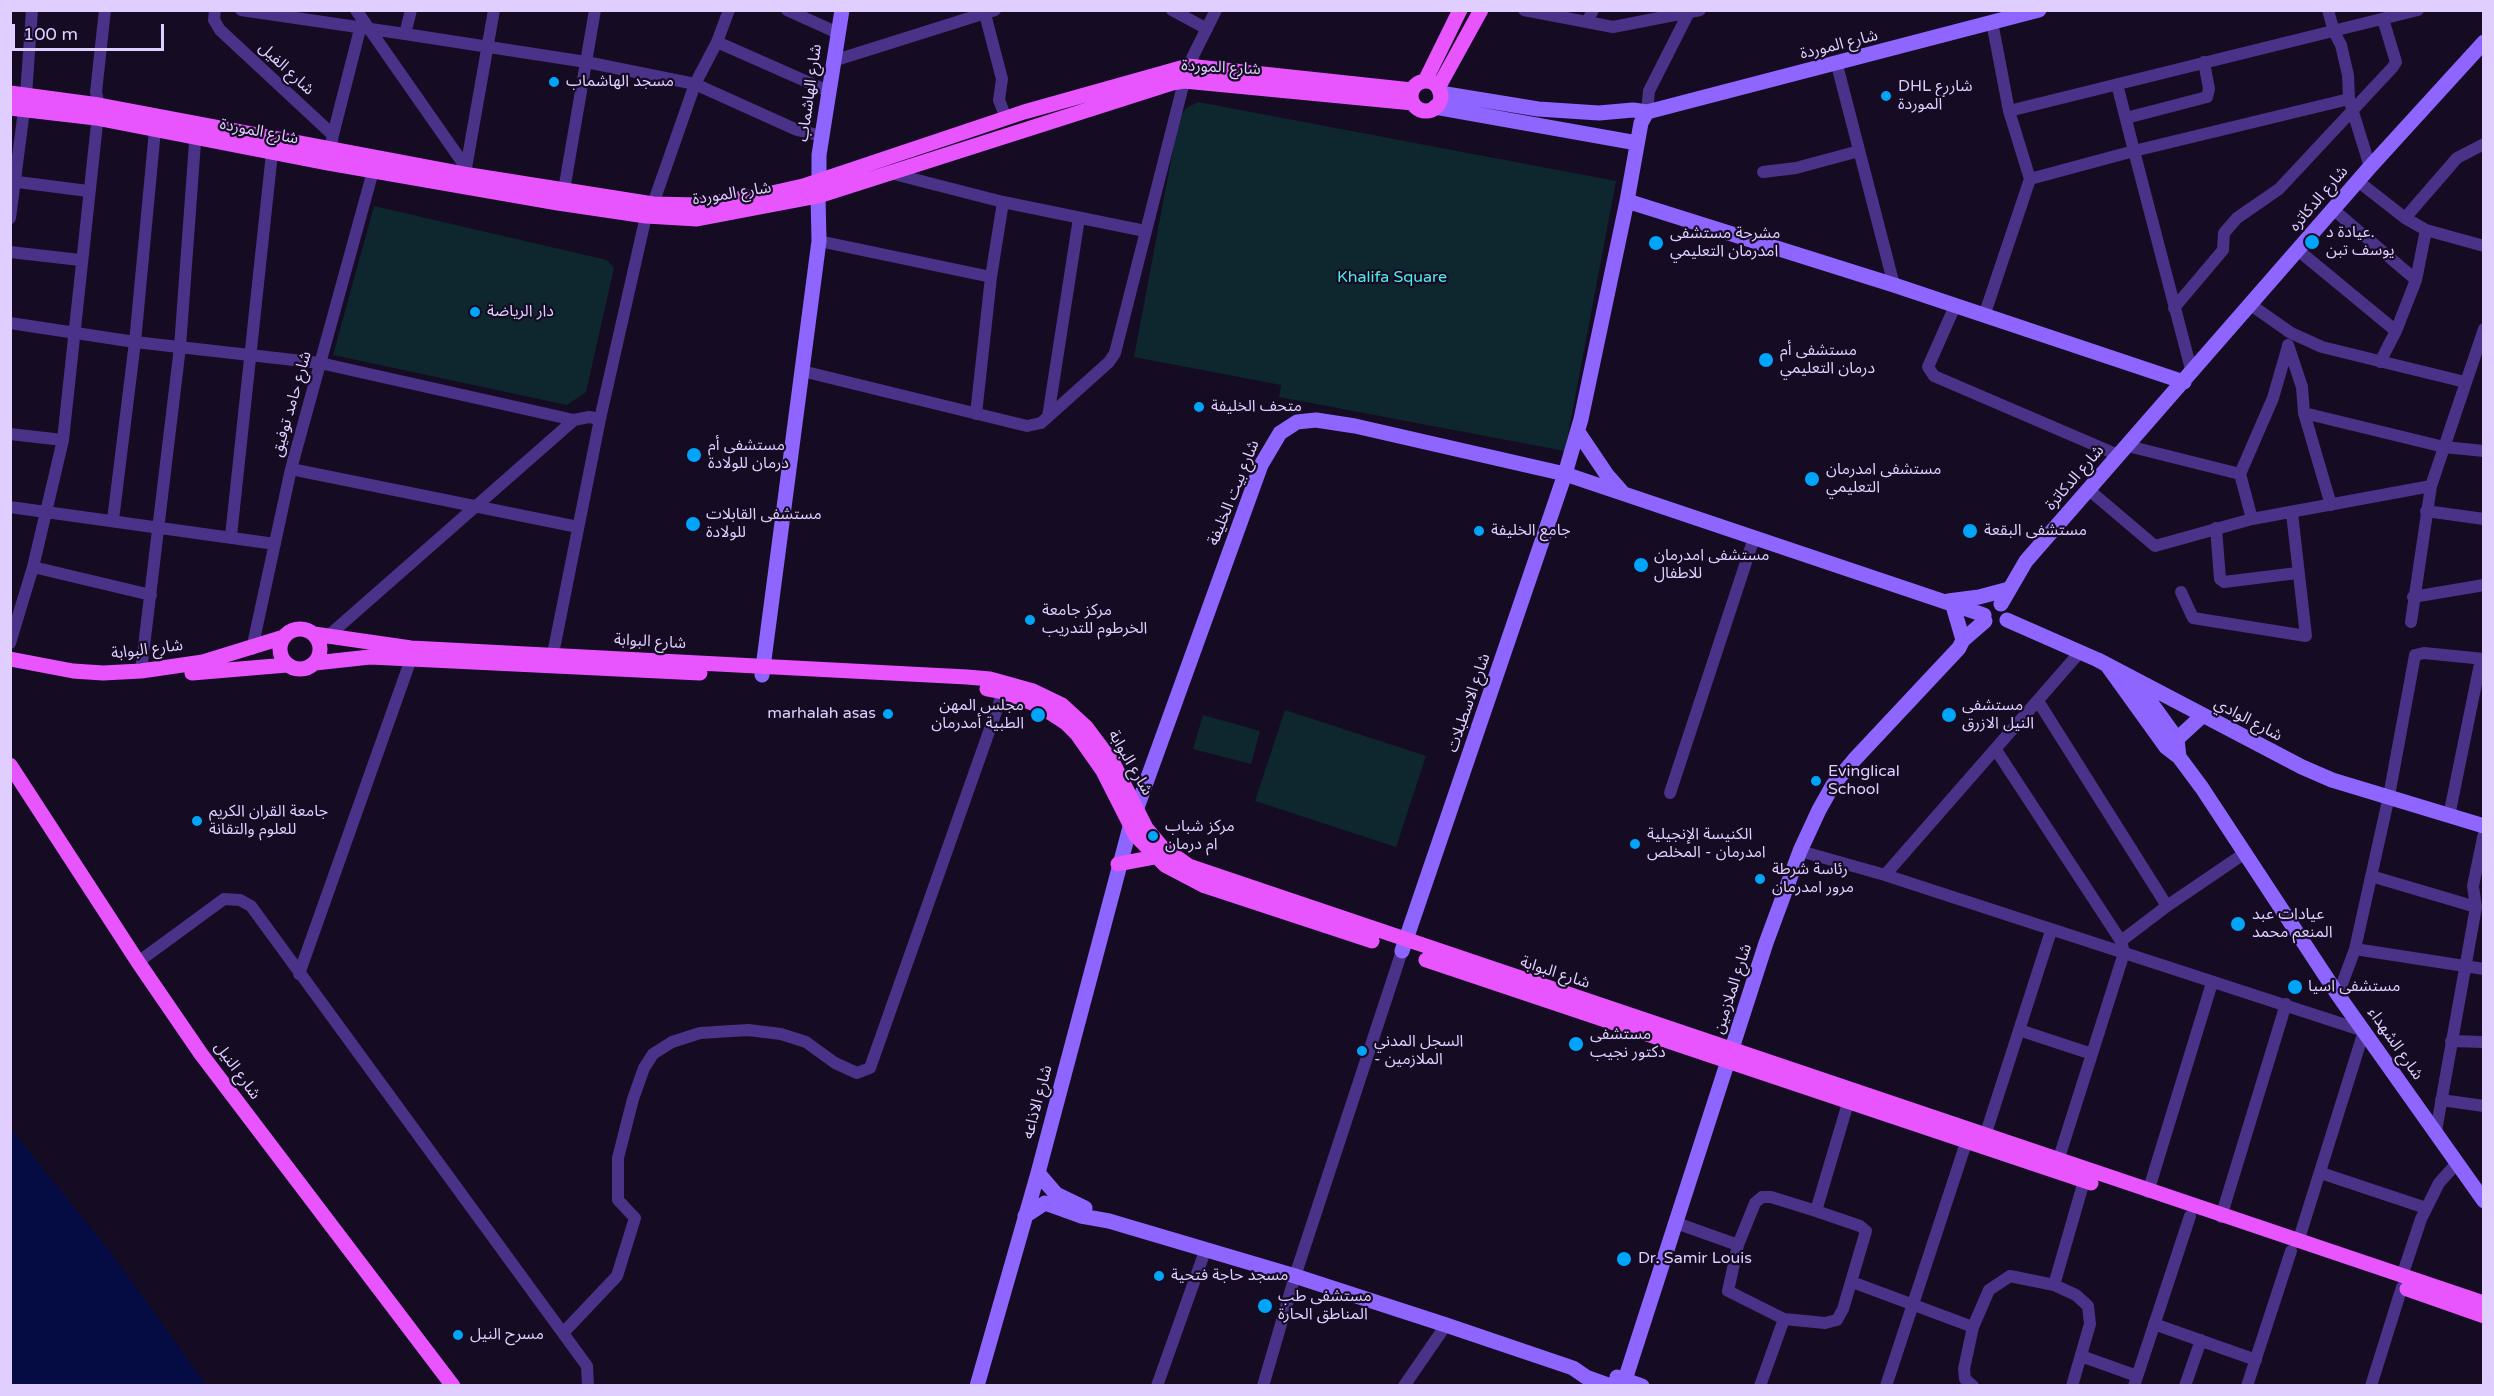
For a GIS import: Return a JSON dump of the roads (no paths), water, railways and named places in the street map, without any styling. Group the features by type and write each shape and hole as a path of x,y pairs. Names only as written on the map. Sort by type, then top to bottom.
{"main road":[{"path":"1461,10 1479,15 1427,94 1461,10"},
{"name":"شارع الموردة","path":"818,188 1024,112 1188,66 1427,94"},
{"name":"شارع الموردة","path":"467,176 698,219 818,188 890,173 1129,95 1184,81 1427,94"},
{"name":"شارع الموردة","path":"10,93 20,104 97,111 196,131 272,153 564,190 649,210"},
{"name":"شارع الموردة","path":"97,111 155,130 196,131 331,143 374,165"},
{"path":"1024,112 1032,127"},
{"path":"302,628 321,635 315,663 304,669 287,665 280,654 284,637 289,632 302,628"},
{"name":"شارع البوابة","path":"321,635 411,648 551,661"},
{"name":"شارع البوابة","path":"10,659 103,674 141,671 203,662 252,649 284,637"},
{"name":"شارع البوابة","path":"315,663 343,658 551,661 990,679 1033,691 1062,705 1086,727 1113,764 1136,810 1161,846 1189,866 1403,946"},
{"name":"شارع البوابة","path":"10,668 102,683 287,665"},
{"name":"شارع البوابة","path":"763,670 968,687 1004,692 1040,706 1066,723 1077,734 1103,771 1130,826 1144,847 1186,878 1205,886 1403,946 1731,1056"},
{"name":"شارع النيل","path":"10,765 138,962 301,1188 453,1386"},
{"path":"1118,864 1155,857"},
{"path":"1731,1056 1848,1103 1966,1143 2190,1216 2484,1304"},
{"path":"1731,1056 1986,1136 2222,1217 2294,1247"},
{"path":"2402,1281 2484,1316"}],"street":[{"path":"10,218 20,104 32,10"},
{"path":"10,644 33,567 63,440 97,111 96,92 105,10"},
{"name":"شارع الفيل","path":"215,10 214,20 220,30 331,143"},
{"path":"241,10 365,30 489,46 586,62 695,84 797,130 822,136"},
{"path":"356,10 365,30 467,176"},
{"path":"405,34 411,10"},
{"path":"467,176 494,10"},
{"path":"564,190 595,10"},
{"path":"551,661 600,419 649,210 695,84 717,42 729,10"},
{"path":"787,10 838,33"},
{"name":"شارع الهاشماب","path":"763,670 819,241 818,188 822,136 842,10"},
{"path":"1172,10 1207,29"},
{"path":"801,370 1027,426 1041,423 1048,417 1109,362 1115,353 1188,66 1216,10"},
{"path":"1524,10 1613,27 1693,12"},
{"path":"1587,22 1593,10"},
{"name":"شارع الموردة","path":"1427,94 1538,109 1599,113 1633,110 1647,112 1837,65 2018,13 2039,10"},
{"path":"2328,10 2334,32 2342,45 2348,75 2350,104 2370,167"},
{"path":"2009,111 2418,10"},
{"path":"833,61 987,12 1002,79 999,100 1006,118"},
{"path":"1647,112 1649,91 1693,12"},
{"path":"2175,308 2223,250 2224,232 2237,218 2279,189 2350,104 2396,62 2383,19"},
{"path":"1984,316 2030,179 2009,111 1992,22"},
{"path":"331,143 365,30"},
{"path":"717,42 828,91"},
{"name":"شارع الدكاتره","path":"2188,378 2360,182 2370,167 2483,45"},
{"path":"2126,118 2207,97 2209,89 2204,62"},
{"path":"1837,65 1894,285"},
{"path":"1627,201 1894,285 1984,316 2188,378 2175,308 2117,84"},
{"path":"1427,94 1637,143"},
{"path":"2030,179 2134,151 2350,104"},
{"name":"شارع الاسطبلات","path":"1403,946 1578,432 1627,201 1641,123 1647,112"},
{"path":"113,520 135,342 155,130"},
{"path":"141,671 180,347 196,131"},
{"path":"2405,218 2457,158 2484,144"},
{"path":"1763,172 1796,168 1859,151"},
{"path":"231,536 272,153"},
{"name":"شارع حامد توفيق","path":"252,649 291,469 374,165"},
{"path":"890,173 1003,202 1145,231"},
{"path":"12,182 88,190"},
{"path":"2360,182 2405,218 2426,230 2484,246"},
{"path":"976,414 991,277 1003,202"},
{"path":"2334,210 2416,280"},
{"path":"1048,417 1079,218"},
{"path":"2380,362 2396,331 2416,280 2426,230"},
{"path":"819,241 991,277"},
{"path":"2298,251 2396,331"},
{"path":"10,252 80,260"},
{"path":"2251,305 2289,339 2465,382"},
{"path":"1955,306 1928,367 1934,376 2123,451 2240,474"},
{"path":"10,322 135,342 320,363 574,420 589,417 600,419"},
{"path":"2411,622 2431,486 2484,329"},
{"path":"2289,339 2302,387 2304,413 2331,505"},
{"path":"2252,519 2240,474 2272,398 2289,339"},
{"name":"شارع الدكاترة","path":"2001,604 2026,561 2188,378"},
{"path":"2304,413 2444,447 2484,451"},
{"path":"321,635 475,507 574,420"},
{"name":"شارع بيت الخليفة","path":"1130,826 1261,465 1280,433 1288,425 1316,420 1355,426 1565,474 1946,604 1987,621"},
{"path":"1578,432 1607,476 1625,494"},
{"path":"10,434 63,440"},
{"path":"291,469 578,527"},
{"path":"2089,490 2155,546 2252,519 2431,486"},
{"path":"10,507 47,510 275,544"},
{"path":"2426,511 2484,519"},
{"path":"2181,592 2193,618 2306,636 2292,513"},
{"path":"2216,528 2220,579 2224,582 2298,573"},
{"path":"1670,793 1754,538"},
{"path":"33,567 151,595"},
{"path":"2414,597 2484,585"},
{"path":"1961,644 1946,604 2009,589"},
{"path":"2001,604 2006,608 2007,620 2003,625 1987,621 1990,605 2001,604"},
{"name":"شارع الوادي","path":"2007,620 2107,665 2202,716 2332,780 2484,826"},
{"name":"شارع الملازمين","path":"1624,1382 1800,851 1833,785 1961,644 1970,645 1987,621"},
{"path":"1885,875 2080,652"},
{"path":"2338,995 2355,949 2389,796 2415,655 2424,653 2482,659 2448,816"},
{"path":"299,974 411,659"},
{"name":"شارع الشهداء","path":"2107,665 2166,747 2179,757 2338,995 2484,1201"},
{"name":"شارع الشهداء","path":"2134,680 2177,739 2179,757"},
{"path":"563,1333 617,1276 635,1218 618,1200 618,1158 633,1099 644,1068 653,1054 672,1042 700,1033 748,1030 781,1034 806,1042 835,1063 857,1073 870,1068 1004,692"},
{"path":"2038,701 2167,906"},
{"path":"2177,739 2202,716"},
{"path":"1996,750 2123,947"},
{"name":"شارع الاذاعه","path":"977,1386 1038,1173 1118,864 1130,826"},
{"path":"2436,1131 2476,907 2473,886 2484,833"},
{"path":"1800,851 1885,875 2051,931 2123,947 2212,983 2364,1030 2321,1173 2247,1386"},
{"path":"2058,1161 2123,947 2167,906 2245,853"},
{"path":"2371,876 2476,907"},
{"path":"138,962 224,899 240,900 251,906 587,1366 588,1386"},
{"path":"1986,1136 2051,931"},
{"path":"1263,1386 1295,1276 1403,946"},
{"path":"2355,949 2484,969"},
{"path":"2148,1192 2212,983"},
{"path":"2222,1217 2286,1004"},
{"path":"2019,1030 2092,1054"},
{"path":"2451,1041 2484,1042"},
{"path":"2441,1100 2484,1106"},
{"path":"1816,1211 1848,1103"},
{"path":"1886,1386 1966,1143"},
{"path":"2371,1386 2426,1208 2439,1183 2457,1163"},
{"path":"1038,1173 1056,1194 1108,1221"},
{"path":"2321,1173 2426,1208"},
{"path":"2054,1285 2084,1181"},
{"path":"1762,1197 1772,1197 1816,1211 1860,1226 1866,1231 1844,1309 1837,1320 1825,1323 1784,1319 1728,1291 1738,1245 1755,1203 1762,1197"},
{"path":"1025,1216 1045,1203 1081,1216 1108,1221 1295,1276 1446,1325 1573,1368 1587,1377 1611,1386"},
{"path":"2081,1356 2135,1381 2190,1216"},
{"path":"1676,1223 1738,1245"},
{"path":"1156,1386 1205,1251"},
{"path":"1973,1386 1965,1379 1973,1328 1989,1290 2010,1276 2054,1285 2076,1295 2088,1306 2090,1324 2072,1386"},
{"path":"1852,1282 1973,1328"},
{"path":"1760,1386 1784,1319"},
{"path":"2154,1324 2256,1360"},
{"path":"1404,1386 1446,1325"},
{"path":"2185,1386 2201,1340"},
{"path":"1632,1359 1643,1386"},
{"path":"1573,1368 1590,1369 1624,1382 1643,1386"}],"place":[{"name":"مسجد الهاشماب","path":"554,82"},
{"name":"DHL شاررع الموردة","path":"1886,96"},
{"name":"عيادة د. يوسف تبن","path":"2312,242"},
{"name":"مشرحة مستشفى امدرمان التعليمي","path":"1656,243"},
{"name":"دار الرياضة","path":"475,312"},
{"name":"مستشفى أم درمان التعليمي","path":"1766,360"},
{"name":"متحف الخليفة","path":"1199,407"},
{"name":"مستشفى أم درمان للولادة","path":"694,455"},
{"name":"مستشفى امدرمان التعليمي","path":"1812,479"},
{"name":"مستشفى القابلات للولادة","path":"693,524"},
{"name":"جامع الخليفة","path":"1479,531"},
{"name":"مستشفى البقعة","path":"1970,531"},
{"name":"مستشفى امدرمان للاطفال","path":"1641,565"},
{"name":"مركز جامعة الخرطوم للتدريب","path":"1030,620"},
{"name":"marhalah asas","path":"888,714"},
{"name":"مجلس المهن الطبية أمدرمان","path":"1038,715"},
{"name":"مستشفى النيل الازرق","path":"1949,715"},
{"name":"Evinglical School","path":"1816,781"},
{"name":"جامعة القران الكريم للعلوم والتقانة","path":"197,821"},
{"name":"مركز شباب ام درمان","path":"1153,836"},
{"name":"الكنيسة الإنجيلية امدرمان - المخلص","path":"1635,844"},
{"name":"رئاسة شرطة مرور امدرمان","path":"1760,879"},
{"name":"عيادات عبد المنعم محمد","path":"2238,924"},
{"name":"مستشفى اسيا","path":"2295,987"},
{"name":"مستشفى دكتور نجيب","path":"1576,1044"},
{"name":"السجل المدني - الملازمين","path":"1362,1051"},
{"name":"Dr. Samir Louis","path":"1624,1259"},
{"name":"مسجد حاجة فتحية","path":"1159,1276"},
{"name":"مستشفى طب المناطق الحارة","path":"1265,1306"},
{"name":"مسرح النيل","path":"458,1335"}],"park label":[{"name":"Khalifa Square","path":"1392,278"}]}
